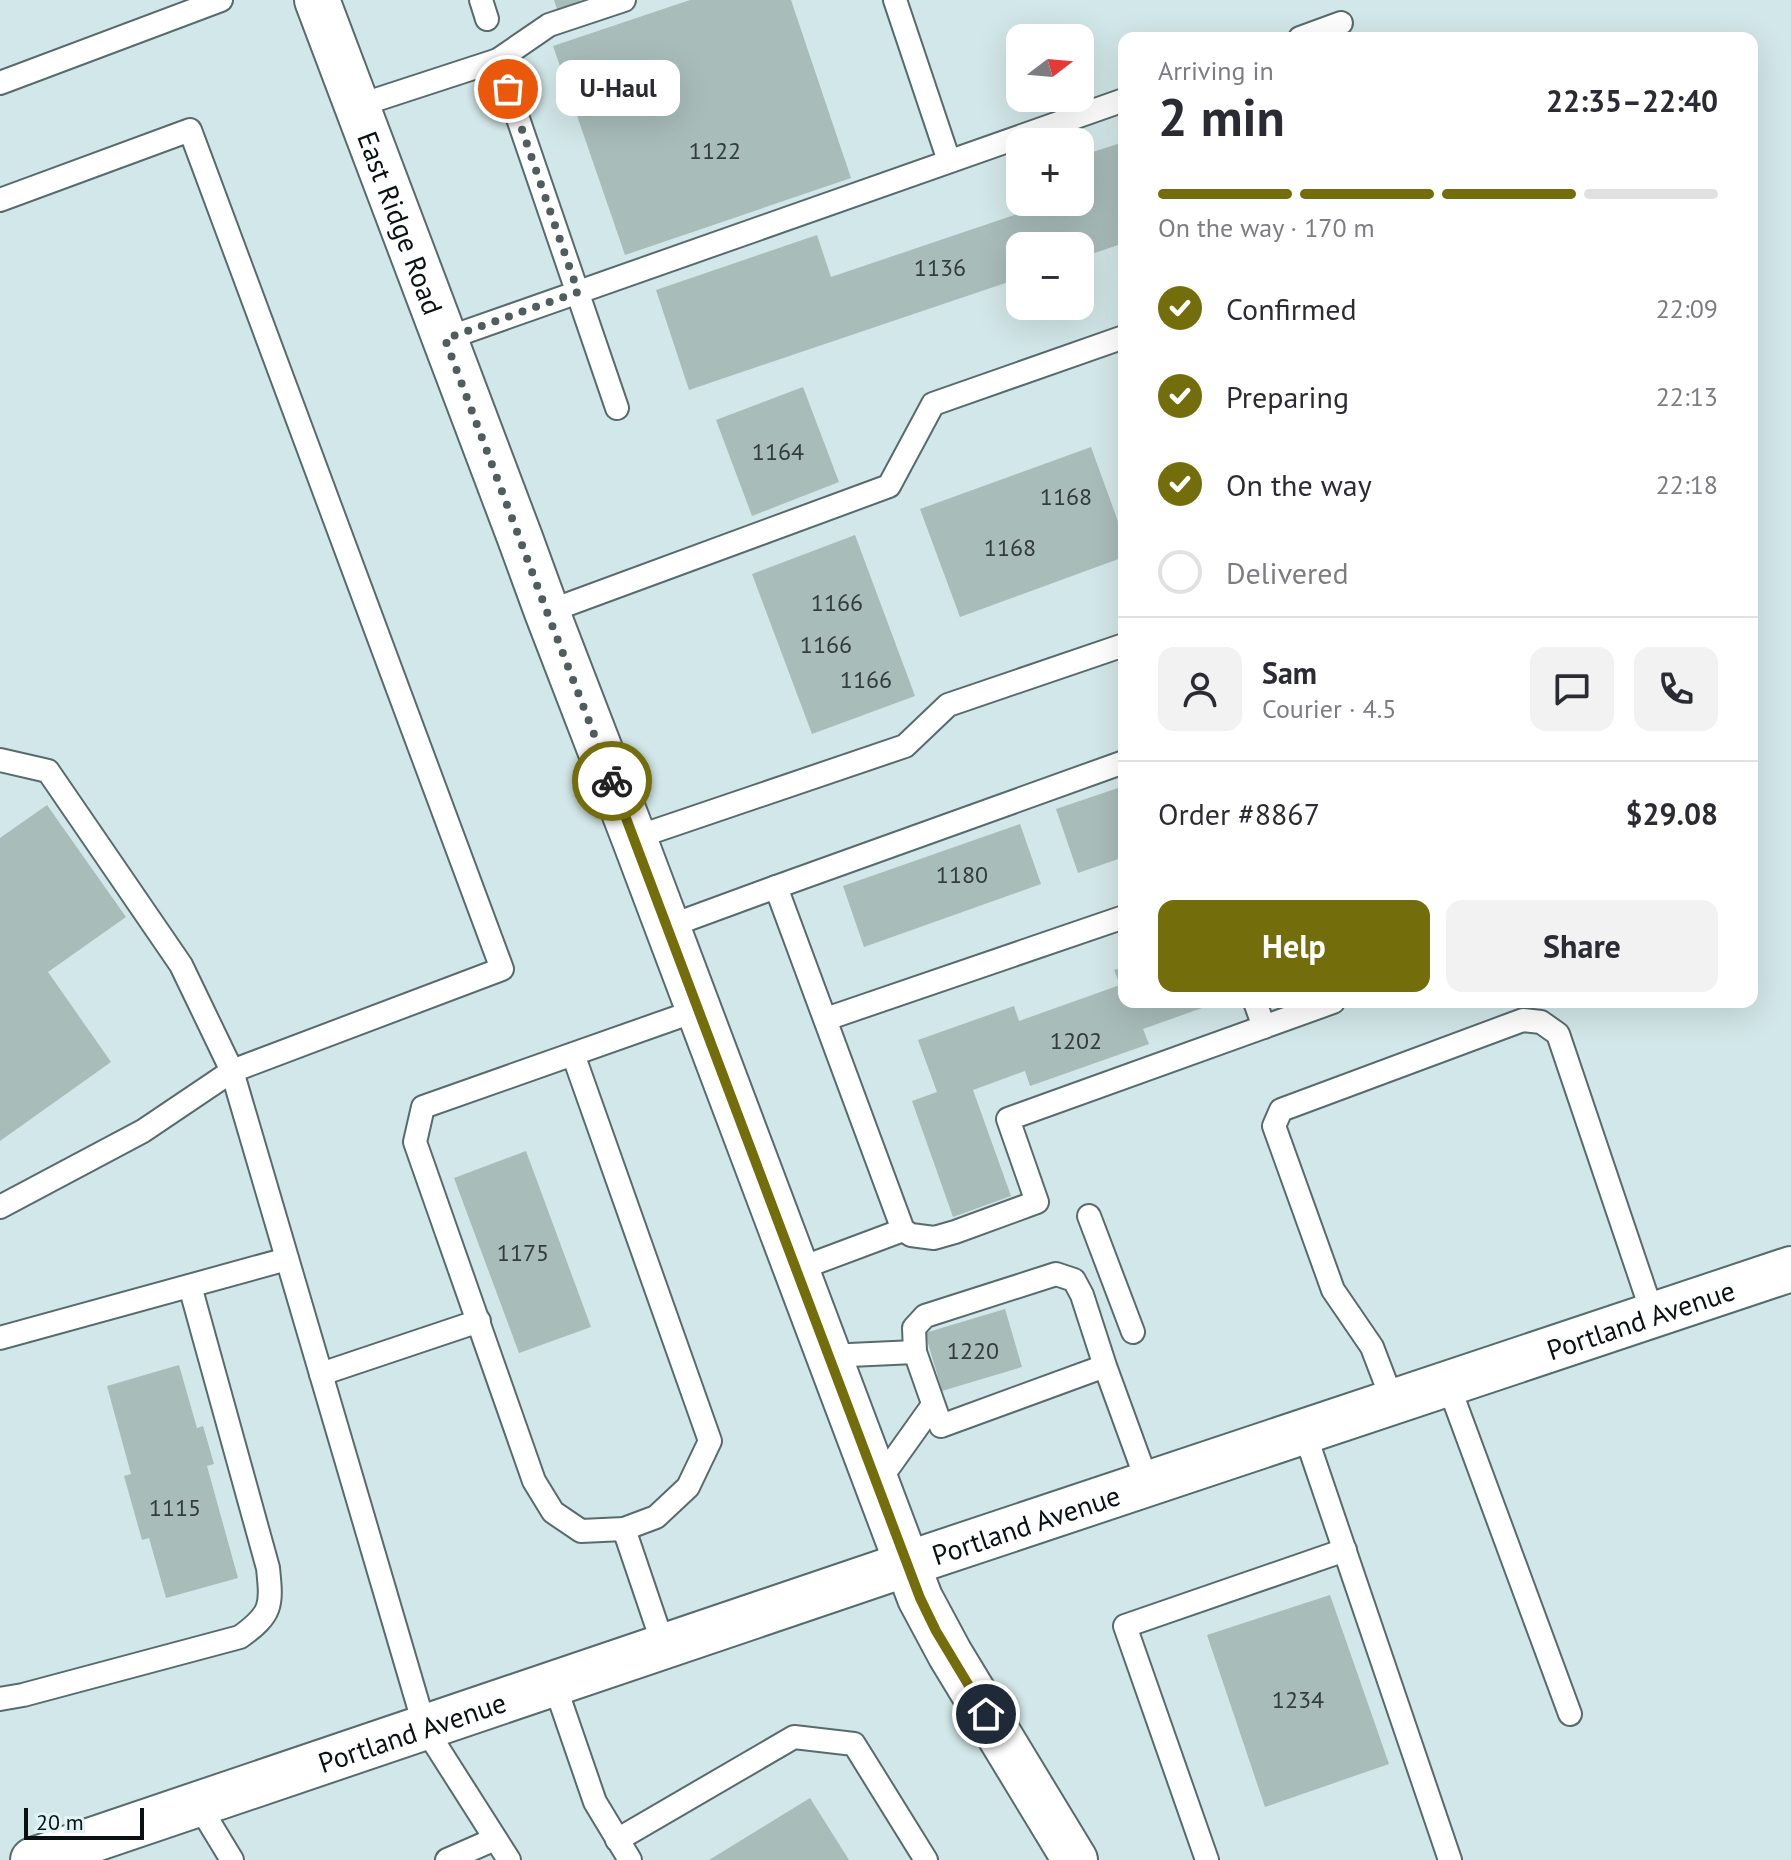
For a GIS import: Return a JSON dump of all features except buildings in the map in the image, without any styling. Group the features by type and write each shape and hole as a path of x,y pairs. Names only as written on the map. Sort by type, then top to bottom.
{"main road":[{"name":"East Ridge Road","path":"317,0 920,1598 936,1631 1075,1860"},
{"name":"Portland Avenue","path":"33,1860 85,1852 198,1804 1791,1269"}],"lane":[{"path":"0,83 221,0"},
{"path":"357,106 498,60 549,25 624,0"},
{"path":"895,0 949,161"},
{"path":"1316,32 1341,23"},
{"path":"498,60 617,408"},
{"path":"445,339 1118,102"},
{"path":"0,200 190,130 502,969 232,1071 143,1131 0,1207"},
{"path":"547,612 889,486 933,404 1118,339"},
{"path":"634,838 905,746 948,705 1118,647"},
{"path":"0,760 48,771 181,965 232,1071 425,1728 509,1860"},
{"path":"667,927 1118,764"},
{"path":"776,887 903,1230 911,1235 934,1238 1037,1202 1008,1119 1316,1008"},
{"path":"826,1019 1118,919"},
{"path":"1257,1008 1264,1027"},
{"path":"573,1054 710,1441 688,1487 656,1517 624,1529 581,1531 553,1512 534,1481 415,1142 423,1107 573,1054 698,1010"},
{"path":"1393,1402 1372,1347 1333,1290 1274,1126 1281,1110 1523,1020 1541,1022 1558,1034 1653,1315"},
{"path":"1089,1216 1133,1332"},
{"path":"796,1270 903,1230"},
{"path":"0,1338 287,1259"},
{"path":"1105,1366 941,1426 915,1352 914,1328 925,1316 1056,1274 1074,1280 1082,1295 1148,1484"},
{"path":"0,1699 240,1637 260,1622 272,1599 268,1568 190,1286"},
{"path":"321,1374 479,1321"},
{"path":"828,1356 915,1352"},
{"path":"1448,1384 1570,1714"},
{"path":"876,1485 933,1405"},
{"path":"1304,1431 1450,1860"},
{"path":"624,1529 664,1647"},
{"path":"1207,1860 1125,1626 1345,1550"},
{"path":"554,1683 595,1802 630,1860"},
{"path":"617,1840 794,1737 854,1744 926,1860"},
{"path":"198,1804 232,1860"},
{"path":"447,1860 495,1839"}],"way so far":[{"path":"508,89 578,292 445,339 612,781"}],"place":[{"name":"U-Haul","path":"508,89"}],"route":[{"path":"612,781 920,1598 936,1631 986,1714"}]}
